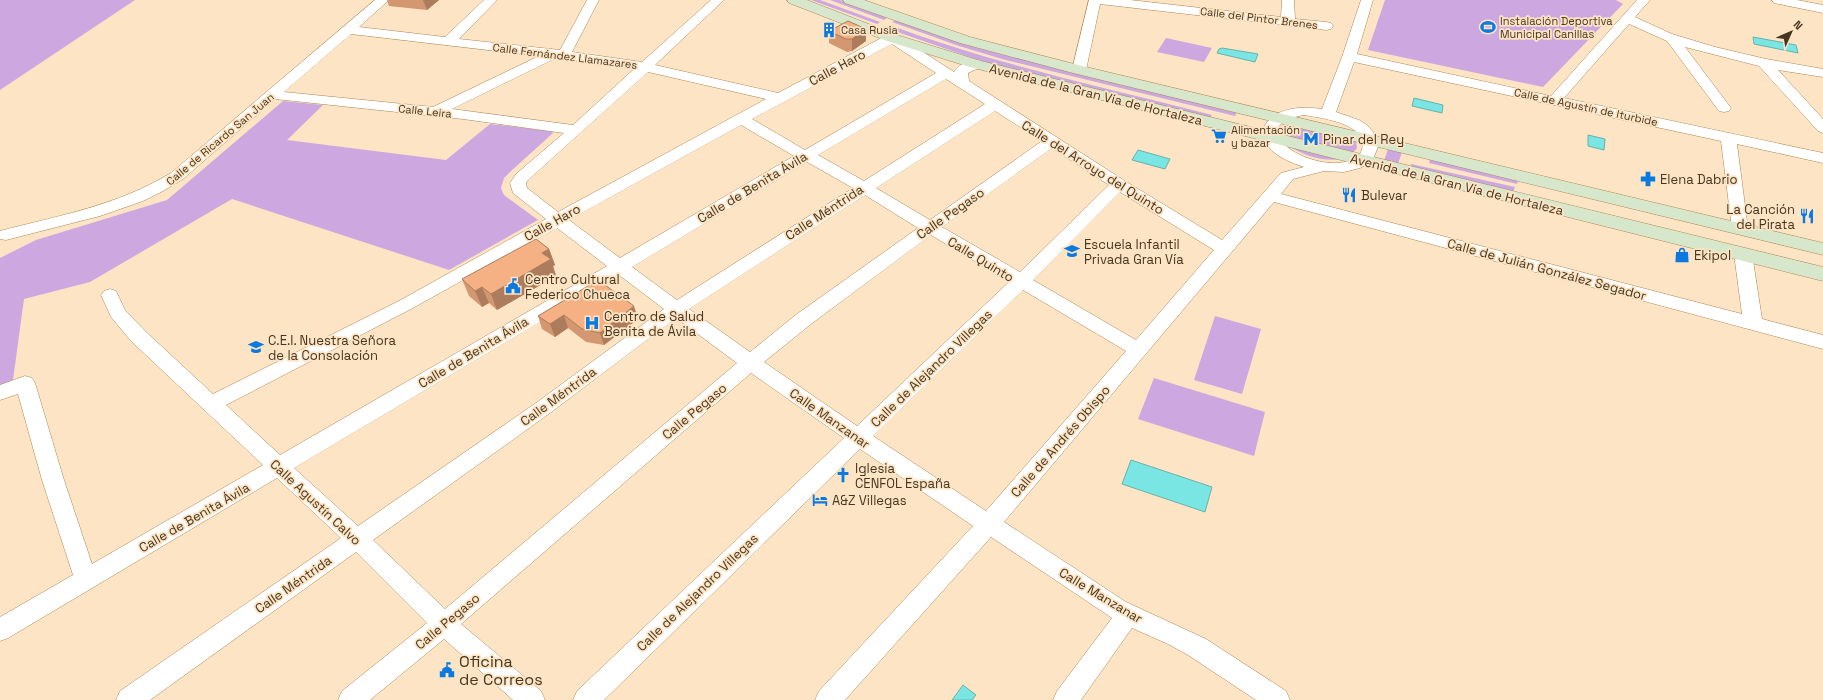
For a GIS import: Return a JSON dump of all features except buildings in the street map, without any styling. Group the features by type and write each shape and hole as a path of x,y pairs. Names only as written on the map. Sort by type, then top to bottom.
{"main road":[{"name":"Avenida de la Gran Vía de Hortaleza","path":"794,0 892,38 976,64 1275,144 1363,160 1823,274"},
{"name":"Avenida de la Gran Vía de Hortaleza","path":"850,0 965,40 1079,70 1823,249"}],"street":[{"name":"Calle de Ricardo San Juan","path":"2,237 127,203 158,189 177,176 274,95 383,0"},
{"path":"448,42 491,0"},
{"path":"434,112 559,54 593,0"},
{"path":"556,220 519,190 518,183 522,176 576,130 718,0"},
{"path":"1079,70 1095,0"},
{"name":"Calle del Pintor Brenes","path":"1095,0 1192,5 1326,26"},
{"path":"1288,0 1288,21"},
{"path":"1328,114 1367,0"},
{"path":"1778,0 1823,9"},
{"path":"1554,101 1628,19 1640,1"},
{"path":"1628,19 1672,39 1729,56 1765,64 1823,73"},
{"name":"Calle Fernández Llamazares","path":"347,30 559,54 646,67 780,98"},
{"name":"Calle del Arroyo del Quinto","path":"892,38 1119,184 1224,249"},
{"name":"Calle Haro","path":"211,404 405,304 556,220 892,38"},
{"path":"1672,39 1724,108"},
{"name":"Calle de Agustín de Iturbide","path":"1349,56 1823,158"},
{"path":"963,84 960,75 962,70 976,64"},
{"path":"1765,64 1823,128"},
{"name":"Calle de Benita Ávila","path":"0,630 946,73"},
{"name":"Calle Leira","path":"274,95 540,124 576,130"},
{"name":"Calle Méntrida","path":"129,700 543,408 676,309 994,104"},
{"path":"1304,111 1328,114 1342,118 1362,130 1371,146 1368,154 1363,160 1345,166 1323,167 1287,176 1270,131 1279,118 1287,114 1304,111"},
{"name":"Calle Quinto","path":"742,119 804,156 815,159 1020,282 1138,350"},
{"path":"1728,137 1740,229"},
{"name":"Calle Pegaso","path":"351,700 444,624 751,362 804,319 1052,141"},
{"path":"1275,144 1295,159 1323,167"},
{"name":"Calle de Andrés Obispo","path":"828,700 988,525 1287,176"},
{"name":"Calle de Alejandro Villegas","path":"586,700 1020,282 1119,184"},
{"name":"Calle de Julián González Segador","path":"1270,196 1823,342"},
{"name":"Calle Manzanar","path":"556,220 676,309 751,362 988,525 1128,615 1183,639 1215,657 1277,700"},
{"path":"1743,254 1753,324"},
{"name":"Calle Agustín Calvo","path":"110,295 117,313 138,336 356,539 444,624 532,700"},
{"path":"4,391 25,383 53,480 86,580"},
{"path":"1066,700 1128,615"}],"shaded area":[{"path":"0,0 135,0 0,90"},
{"path":"811,0 820,0 880,22 877,24"},
{"path":"830,0 840,0 888,17 884,20"},
{"name":"Instalación Deportiva Municipal Canillas","path":"1385,0 1616,0 1623,4 1543,87 1368,50"},
{"path":"896,20 986,50 1237,112 1235,116 1002,59 959,46 892,22"},
{"path":"889,25 968,52 1090,85 1212,115 1210,118 984,62 886,28"},
{"path":"1166,38 1212,48 1204,62 1157,52"},
{"path":"283,101 323,105 287,140 446,160 490,124 551,131 553,133 504,178 501,188 504,195 538,220 449,270 232,199 90,282 24,299 13,380 0,385 0,258 36,240 167,200"},
{"path":"1289,124 1356,141 1357,148 1353,153 1283,135 1284,130"},
{"path":"1289,146 1342,159 1321,159 1301,153"},
{"path":"1388,149 1402,152 1398,164 1384,161"},
{"path":"1430,159 1518,180 1517,184 1429,163"},
{"path":"1411,164 1515,187 1513,192 1411,167"},
{"path":"1215,316 1261,329 1242,394 1194,380"},
{"path":"1154,378 1265,412 1254,456 1138,419"}],"water":[{"path":"1753,37 1796,45 1798,53 1754,44"},
{"path":"1222,48 1258,54 1255,62 1217,53 1219,49"},
{"path":"1414,98 1443,105 1442,113 1412,106"},
{"path":"1588,135 1605,139 1604,150 1588,146"},
{"path":"1138,150 1170,159 1165,169 1132,160"},
{"path":"1131,460 1212,487 1205,512 1122,484"},
{"path":"963,685 976,695 972,700 952,700"}],"place":[{"name":"Instalación Deportiva Municipal Canillas","path":"1488,27"},
{"name":"Casa Rusia","path":"829,30"},
{"name":"Alimentación y bazar","path":"1219,136"},
{"name":"Pinar del Rey","path":"1311,139"},
{"name":"Elena Dabrio","path":"1648,179"},
{"name":"Bulevar","path":"1349,195"},
{"name":"La Canción del Pirata","path":"1807,216"},
{"name":"Escuela Infantil Privada Gran Vía","path":"1072,251"},
{"name":"Ekipol","path":"1682,255"},
{"name":"Centro Cultural Federico Chueca","path":"513,286"},
{"name":"Centro de Salud Benita de Ávila","path":"592,323"},
{"name":"C.E.I. Nuestra Señora de la Consolación","path":"256,347"},
{"name":"Iglesia CENFOL España","path":"843,475"},
{"name":"A&Z Villegas","path":"820,500"},
{"name":"Oficina de Correos","path":"447,670"}]}
